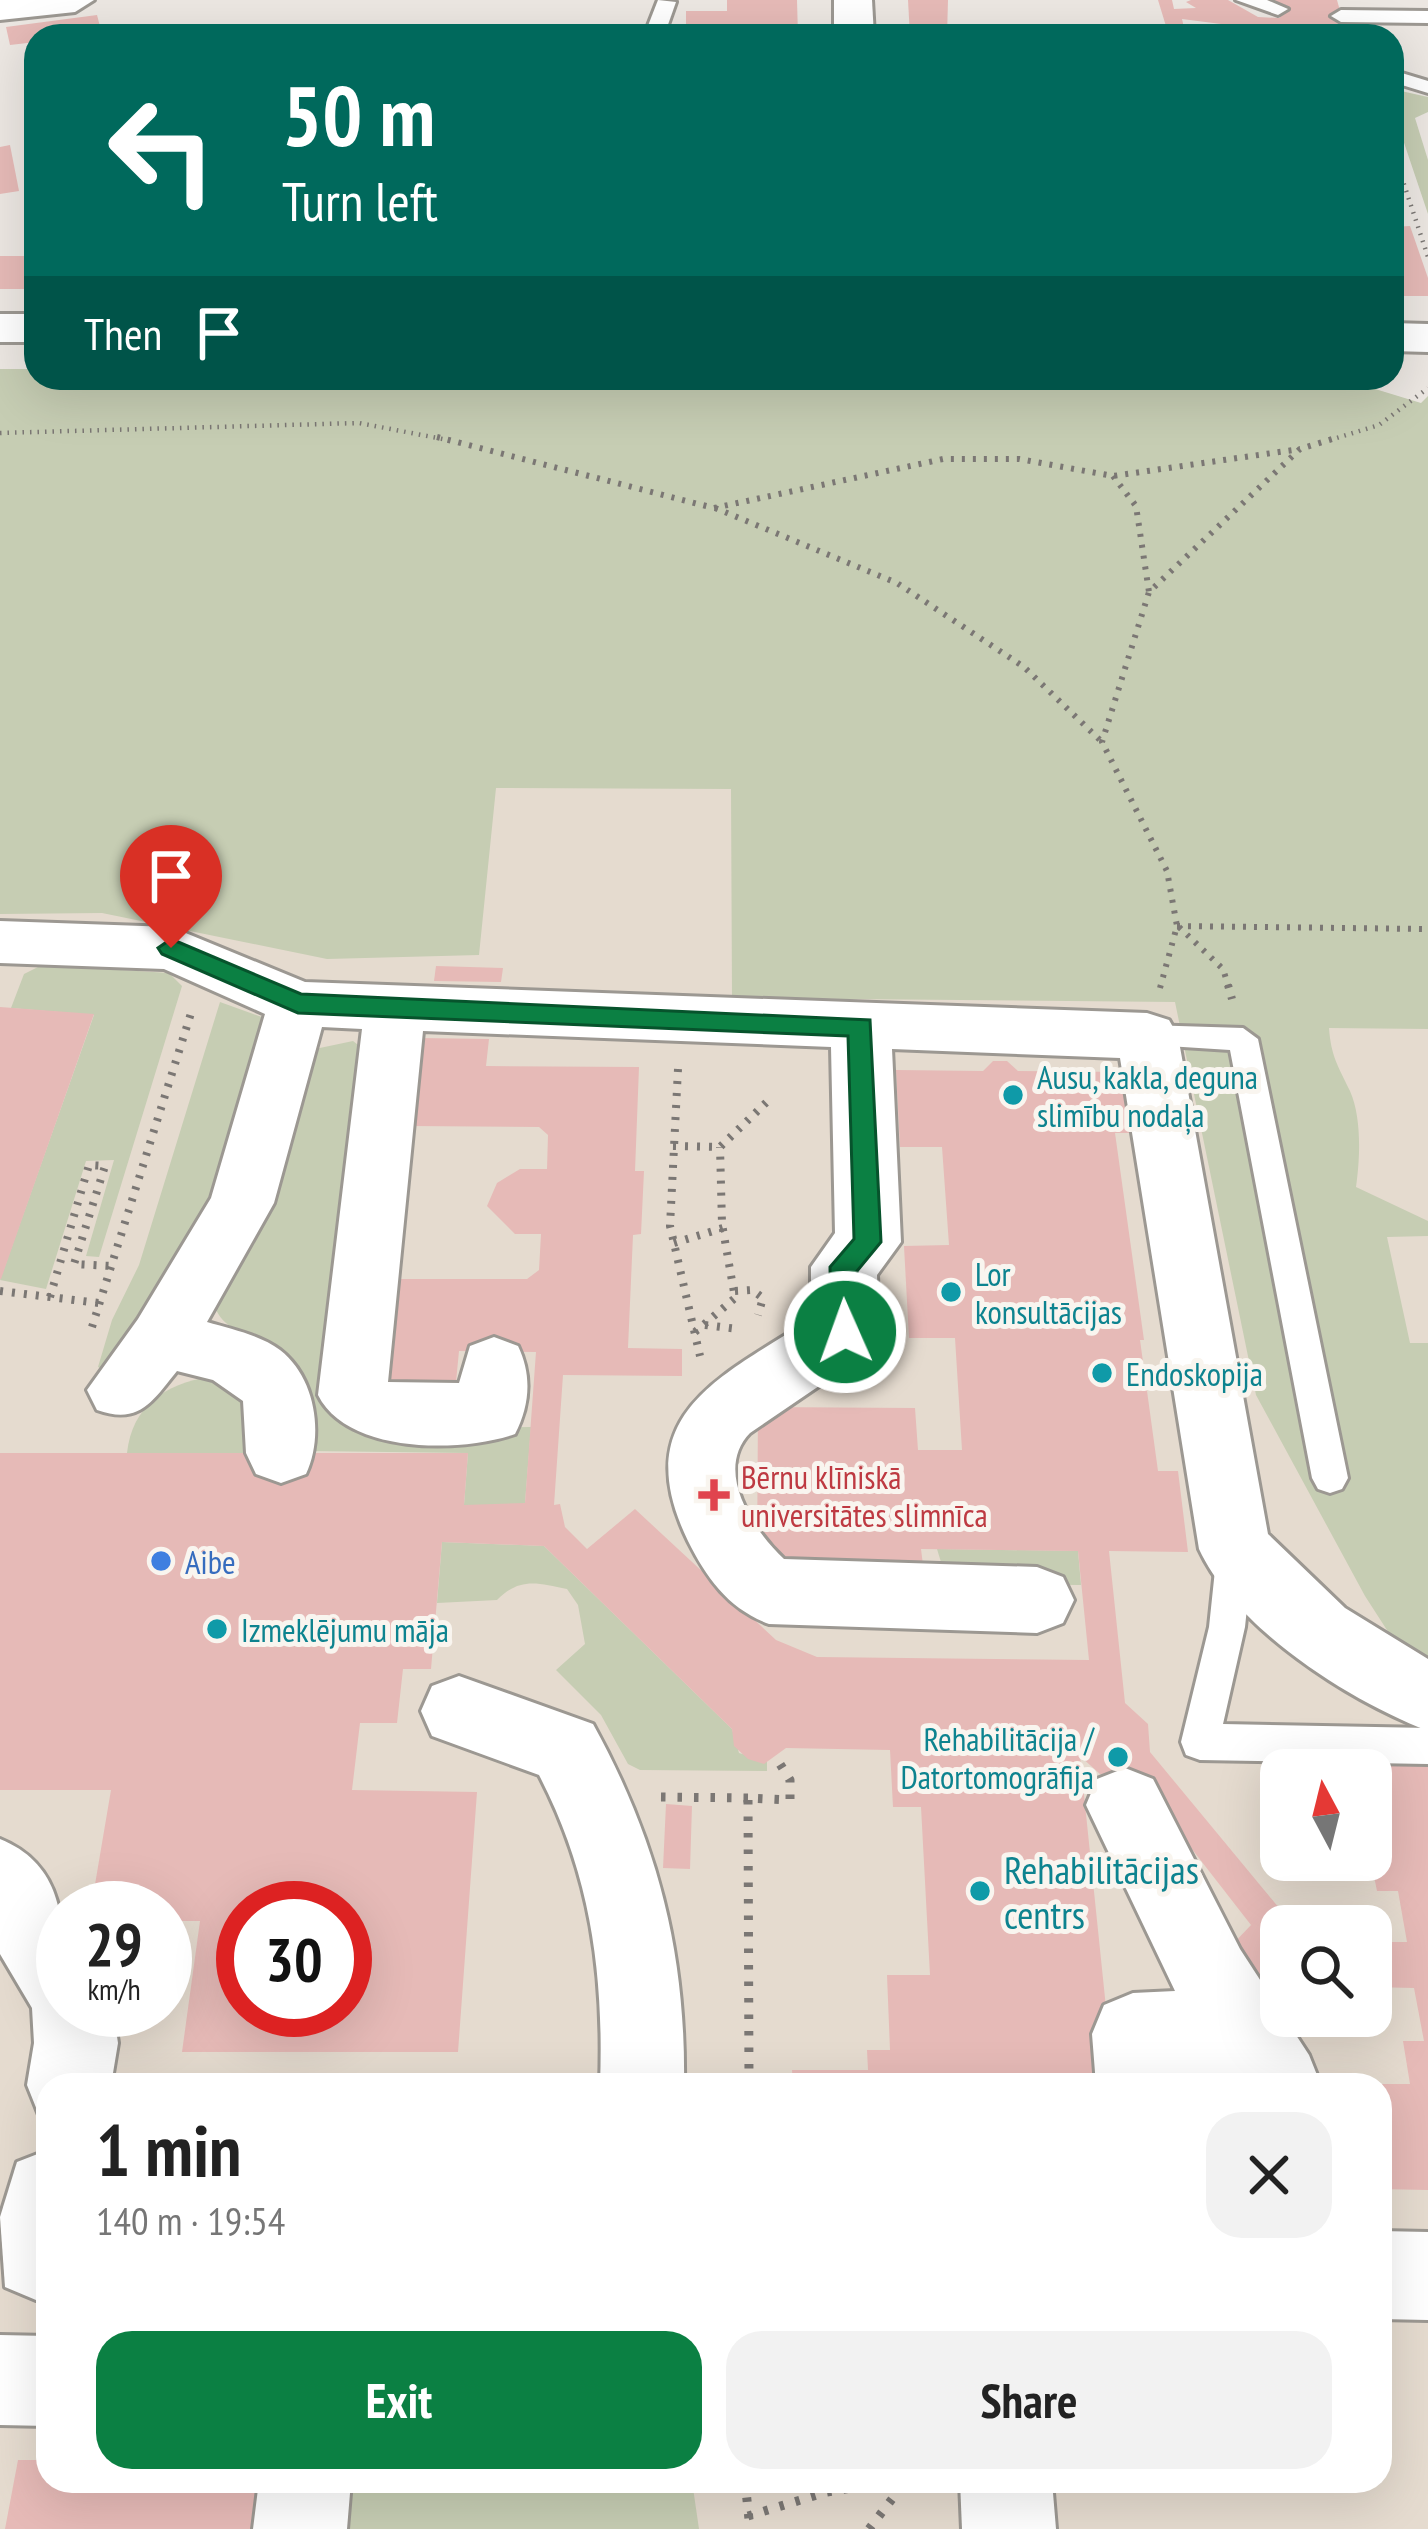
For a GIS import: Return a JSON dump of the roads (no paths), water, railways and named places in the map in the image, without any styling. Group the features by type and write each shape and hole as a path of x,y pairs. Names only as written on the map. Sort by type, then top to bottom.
{"street":[{"path":"0,8 75,0"},
{"path":"0,942 171,948 298,1004 395,1010 464,999 680,1019 1147,1036 1235,1549 1319,1632 1367,1667 1428,1696"},
{"path":"281,1453 281,1400 258,1371 229,1356 123,1359 242,1203 298,1004"},
{"path":"395,1010 352,1395 378,1412 490,1413 494,1366"},
{"path":"861,1027 868,1242 844,1267 845,1332 716,1422 701,1458 708,1502 722,1539 745,1573 769,1592 1037,1600"},
{"path":"459,1711 566,1749 597,1802 639,1938 645,2010 642,2073"},
{"path":"1125,1805 1211,1978 1262,2058"},
{"path":"0,1878 36,1939"},
{"path":"1137,2073 1133,2034 1262,2058"},
{"path":"70,2073 75,2037"},
{"path":"1392,2275 1428,2276"},
{"path":"0,2380 36,2380"},
{"path":"300,2529 304,2493"},
{"path":"1007,2493 1009,2529"}],"lane":[{"path":"1246,0 1278,9"},
{"path":"1341,16 1428,16"},
{"path":"1147,1036 1243,1039 1330,1478"},
{"path":"1235,1549 1227,1627 1200,1742 1428,1746"}],"place":[{"name":"Ausu, kakla, deguna slimību nodaļa","path":"1013,1095"},
{"name":"Lor konsultācijas","path":"951,1292"},
{"name":"Endoskopija","path":"1102,1373"},
{"name":"Bērnu klīniskā universitātes slimnīca","path":"714,1495"},
{"name":"Aibe","path":"161,1561"},
{"name":"Izmeklējumu māja","path":"217,1629"},
{"name":"Rehabilitācija / Datortomogrāfija","path":"1118,1757"},
{"name":"Rehabilitācijas centrs","path":"980,1891"}]}
